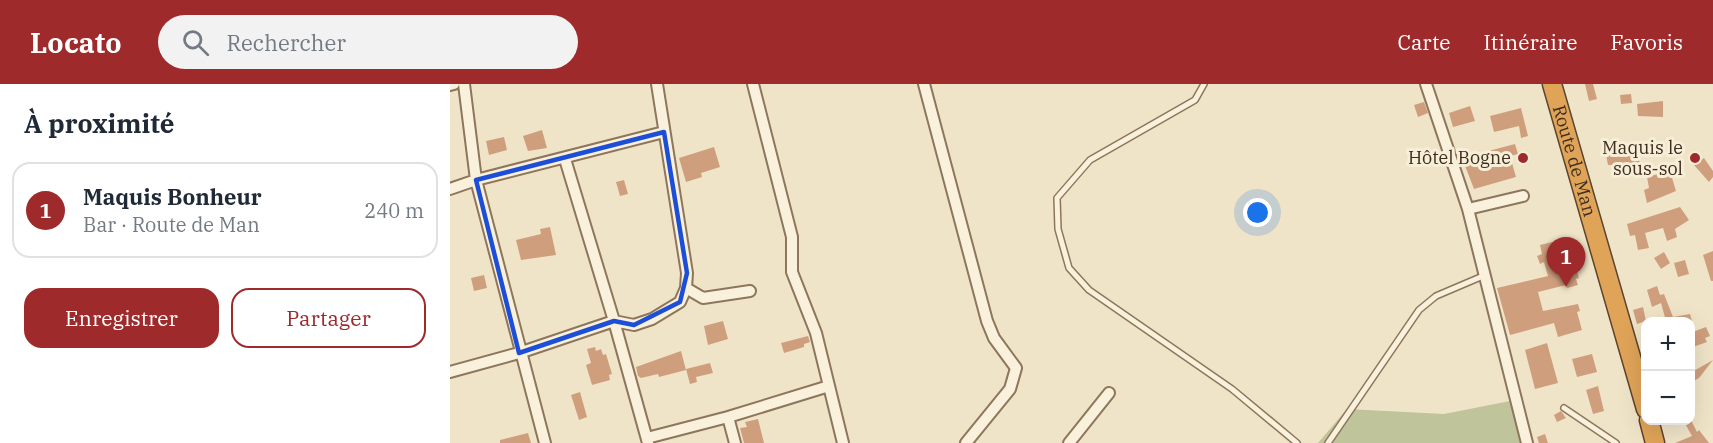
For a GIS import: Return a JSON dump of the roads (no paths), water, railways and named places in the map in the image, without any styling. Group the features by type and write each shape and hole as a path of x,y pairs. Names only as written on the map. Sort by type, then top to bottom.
{"highway":[{"name":"Route de Man","path":"1552,84 1641,392"},
{"path":"1650,425 1655,443"}],"street":[{"path":"464,84 476,180 544,443"},
{"path":"450,372 519,353 614,321 634,325 652,319 680,302 686,288 687,273 657,84"},
{"path":"753,84 792,237 792,272 816,333 843,443"},
{"path":"924,84 987,321 994,338 1016,368 1010,389 966,443"},
{"path":"1426,84 1468,209 1483,276 1527,443"},
{"path":"450,189 476,180 664,132"},
{"path":"565,159 647,440 829,386"},
{"path":"1468,209 1523,196"},
{"path":"686,288 703,298 750,291"},
{"path":"1069,443 1109,393"},
{"path":"728,417 735,443"}],"lane":[{"path":"1204,84 1195,100 1090,160 1057,198 1058,229 1069,268 1089,290 1232,388 1297,443"},
{"path":"1328,443 1419,310 1436,296 1483,276"},
{"path":"1564,408 1616,443"}],"place":[{"name":"Hôtel Bogne","path":"1523,158"},
{"name":"Maquis le sous-sol","path":"1695,158"},
{"name":"Maquis Bonheur","path":"1566,287"}]}
